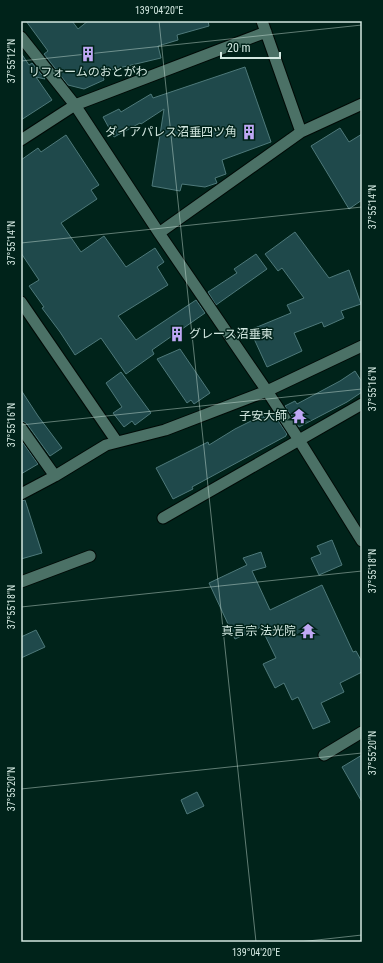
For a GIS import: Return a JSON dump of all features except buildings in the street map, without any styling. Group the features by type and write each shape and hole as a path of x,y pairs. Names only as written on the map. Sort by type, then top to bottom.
{"street":[{"path":"262,21 301,132"},
{"path":"21,140 75,105 266,32"},
{"path":"21,37 75,105 159,233 267,391 362,540"},
{"path":"159,233 301,132 362,104"},
{"path":"21,302 117,442"},
{"path":"21,494 55,476 106,445 165,430 267,391 362,346"},
{"path":"164,518 362,404"},
{"path":"21,428 55,476"},
{"path":"21,582 90,556"},
{"path":"324,755 362,732"}],"place":[{"name":"リフォームのおとがわ","path":"88,54"},
{"name":"ダイアパレス沼垂四ツ角","path":"249,132"},
{"name":"グレース沼垂東","path":"177,334"},
{"name":"子安大師","path":"299,416"},
{"name":"真言宗 法光院","path":"308,631"}]}
